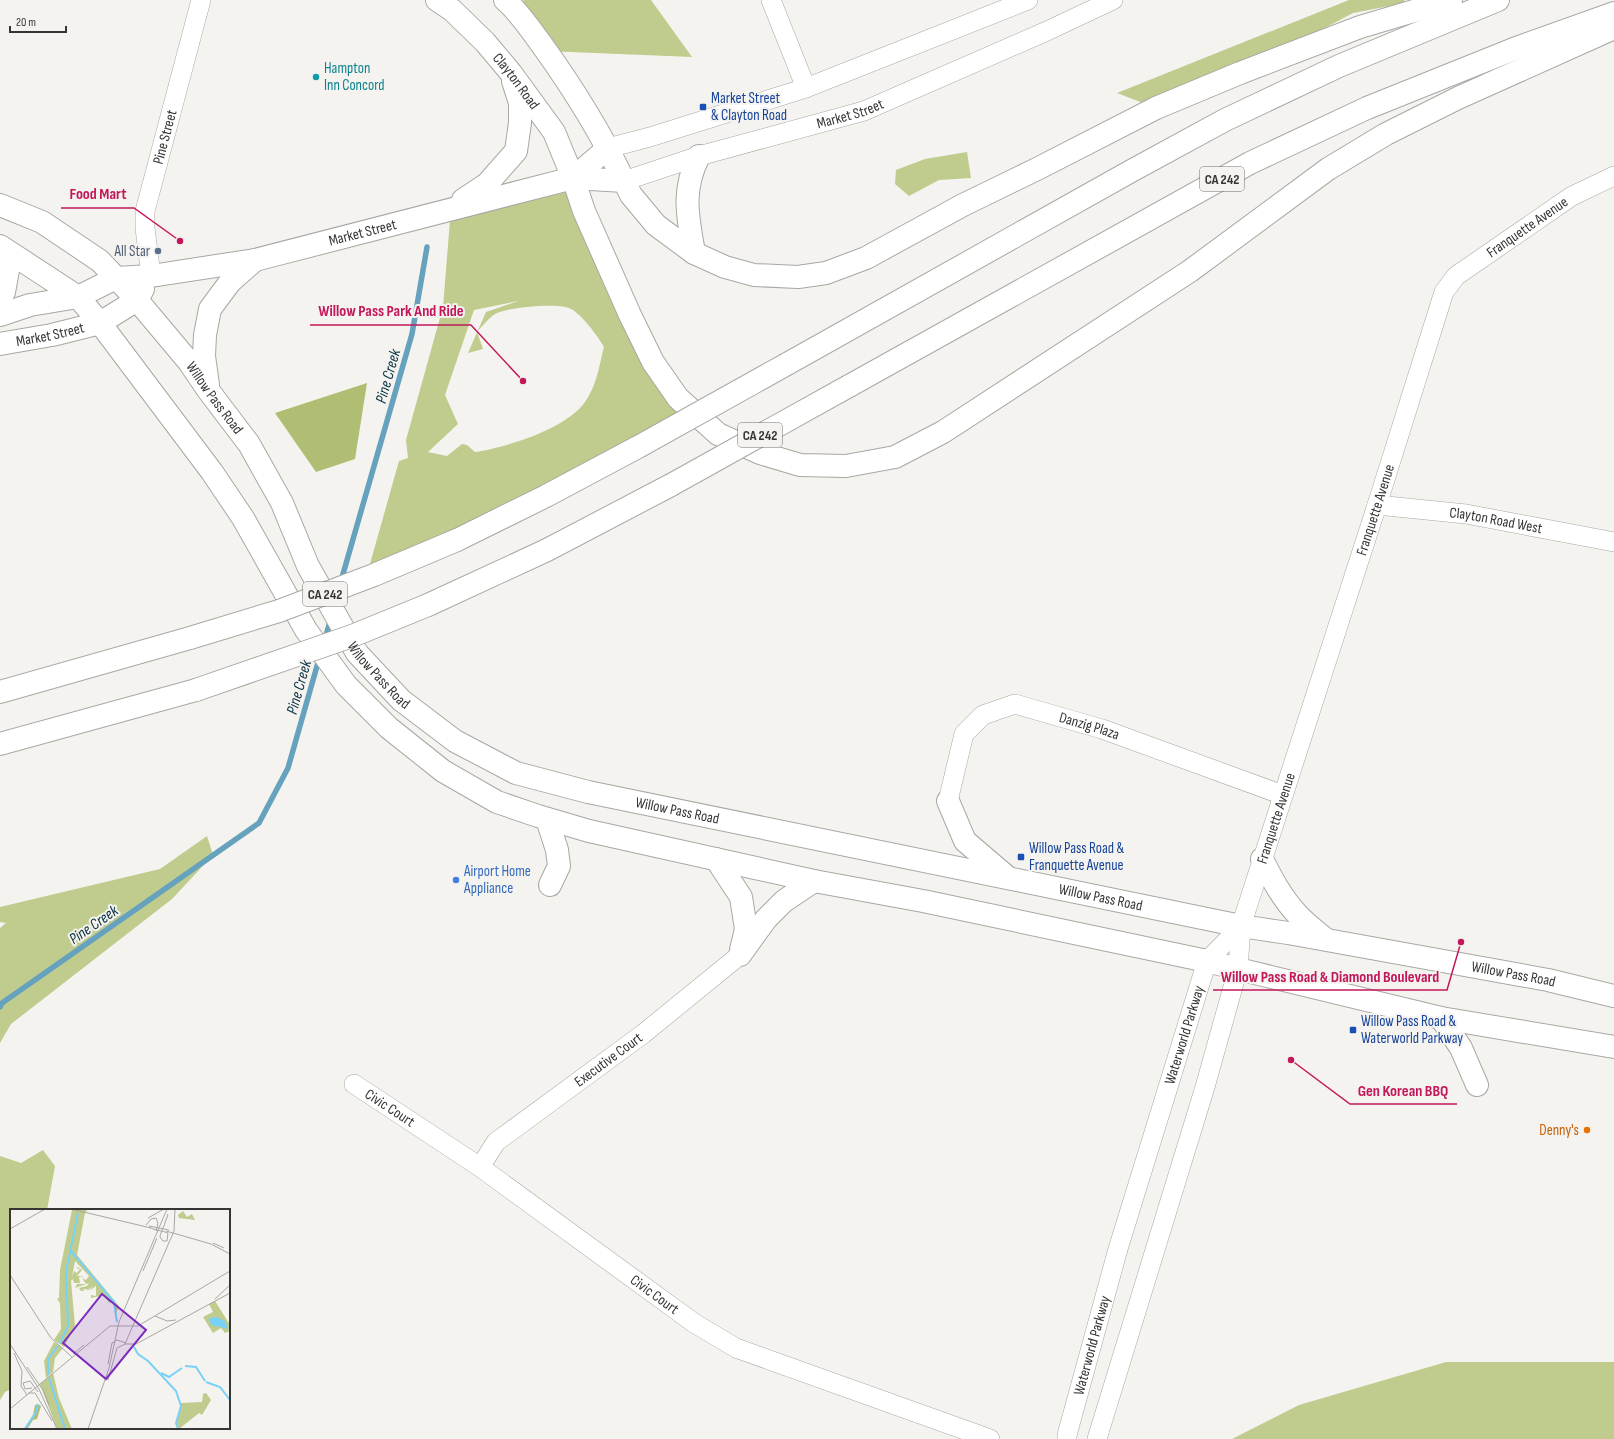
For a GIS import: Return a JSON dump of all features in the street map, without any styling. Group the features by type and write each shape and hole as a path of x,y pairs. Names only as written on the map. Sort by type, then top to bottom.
{"main road":[{"name":"Clayton Road","path":"437,0 452,10 485,42 511,73 554,132 573,178 584,211 630,315 653,362 678,398 718,434 760,453 800,465 846,466 895,457 943,432 1190,272 1328,169 1386,134 1458,98 1614,28"},
{"path":"505,0 516,10 559,68 608,148 631,195 656,225 694,253 725,267 754,274 798,277 826,273 866,258 963,205 1036,170 1156,108 1240,73 1360,27 1450,0"},
{"name":"CA 242","path":"0,692 279,611 374,575 457,540 546,496 638,447 1225,120 1339,66 1498,0"},
{"name":"CA 242","path":"0,744 196,690 352,636 428,605 547,550 671,485 1250,163 1374,105 1519,47 1614,13"},
{"path":"451,208 487,184 516,151 520,123 520,103 511,73"},
{"name":"Market Street","path":"573,178 608,148"},
{"path":"694,253 687,214 687,193 696,163 700,156"},
{"name":"Market Street","path":"0,315 30,304 78,297 116,278 151,276 255,260 451,208 573,178 624,181"},
{"name":"Willow Pass Road","path":"0,205 42,222 100,261 137,300 190,362 208,390 249,444 282,503 308,566 357,653 401,700 455,741 516,773 595,794 1241,926 1548,980 1614,996"},
{"name":"Willow Pass Road","path":"0,246 78,297 100,323 212,472 243,518 306,630 346,685 389,728 443,770 497,802 589,831 814,881 923,901 1207,961 1238,970 1441,1018 1610,1048"},
{"path":"0,258 8,270 4,292 0,300"},
{"path":"208,390 204,356 205,335 210,309 230,282 255,260"},
{"name":"Market Street","path":"0,344 52,335 100,323 137,300 151,276"},
{"path":"948,801 965,841 1007,877"},
{"path":"547,819 557,850 559,866 550,885"},
{"path":"716,859 741,897 746,929 740,955"},
{"path":"1262,859 1274,883 1297,915 1326,940"},
{"path":"740,955 766,919 784,901 814,881"},
{"path":"1441,1018 1461,1048 1477,1085"}],"street":[{"path":"771,0 806,88"},
{"name":"Market Street","path":"608,148 650,137 806,88 1028,0"},
{"name":"Market Street","path":"624,181 700,156 864,111 1047,32 1113,0"},
{"name":"Pine Street","path":"151,276 145,228 145,211 201,1"},
{"name":"Franquette Avenue","path":"1241,926 1444,292 1448,284 1456,276 1572,196 1614,176"},
{"name":"Clayton Road West","path":"1377,505 1466,514 1614,542"},
{"name":"Danzig Plaza","path":"948,801 964,734 984,715 1016,704 1102,729 1283,796"},
{"name":"Waterworld Parkway","path":"1067,1439 1118,1249 1207,961 1241,926"},
{"name":"Waterworld Parkway","path":"1097,1439 1180,1171 1238,970 1241,926"},
{"name":"Executive Court","path":"480,1167 496,1142 643,1034 740,955"},
{"name":"Civic Court","path":"354,1084 480,1167 694,1323 736,1348 990,1439"}],"green space":[{"path":"524,0 651,0 692,57 546,51 516,10"},
{"path":"1349,0 1404,0 1405,3 1353,13 1240,73 1156,108 1117,93"},
{"path":"967,152 971,178 939,180 909,196 895,184 896,170 925,159"},
{"path":"573,178 630,315 697,414 366,578 399,461 408,458 406,440 443,307 451,208","holes":["518,301 486,312 477,332 497,313 504,311 522,307 554,306 569,308 583,319 604,347 592,389 585,402 576,412 550,428 535,435 488,450 475,452 467,445 462,444 447,456 428,452 458,424 445,395 474,310"]},
{"path":"477,332 483,349 468,353"},
{"path":"367,383 355,459 316,472 275,413"},
{"path":"207,836 213,855 172,899 11,1024 0,1043 0,928 6,923 0,922 0,907 160,869"},
{"path":"43,1150 55,1166 47,1209 10,1209 10,1390 5,1392 0,1400 0,1156 21,1163"},
{"path":"1446,1362 1614,1362 1614,1439 1232,1439 1299,1405"}],"waterway":[{"name":"Pine Creek","path":"341,581 412,334 427,247"},
{"name":"Pine Creek","path":"325,639 331,618"},
{"name":"Pine Creek","path":"0,1007 2,1003 259,823 288,768 319,659"}],"place":[{"name":"Hampton Inn Concord","path":"316,77"},
{"name":"Market Street & Clayton Road","path":"703,107"},
{"name":"Food Mart","path":"180,241"},
{"name":"All Star","path":"158,251"},
{"name":"Willow Pass Park And Ride","path":"523,381"},
{"name":"Willow Pass Road & Franquette Avenue","path":"1021,857"},
{"name":"Airport Home Appliance","path":"456,880"},
{"name":"Willow Pass Road & Diamond Boulevard","path":"1461,942"},
{"name":"Willow Pass Road & Waterworld Parkway","path":"1353,1030"},
{"name":"Gen Korean BBQ","path":"1291,1060"},
{"name":"Denny's","path":"1587,1130"}]}
